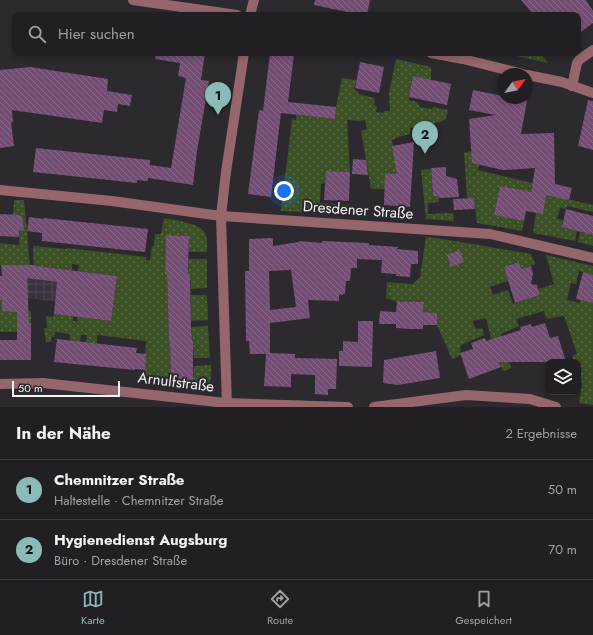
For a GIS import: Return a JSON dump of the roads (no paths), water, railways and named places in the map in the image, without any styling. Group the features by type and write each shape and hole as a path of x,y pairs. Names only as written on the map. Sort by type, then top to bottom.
{"street":[{"path":"133,0 216,12"},
{"path":"251,12 254,0"},
{"path":"572,86 577,63 593,50"},
{"path":"226,405 222,216 226,172 244,56"},
{"path":"445,56 497,68"},
{"path":"533,76 562,82 593,93"},
{"name":"Dresdener Straße","path":"0,190 112,201 222,216 490,234 593,258"},
{"name":"Arnulfstraße","path":"0,384 43,383 226,405 348,407"},
{"path":"374,407 466,395 530,399 556,407"}],"place":[{"name":"Chemnitzer Straße","path":"218,115"},
{"name":"Hygienedienst Augsburg","path":"425,154"}]}
